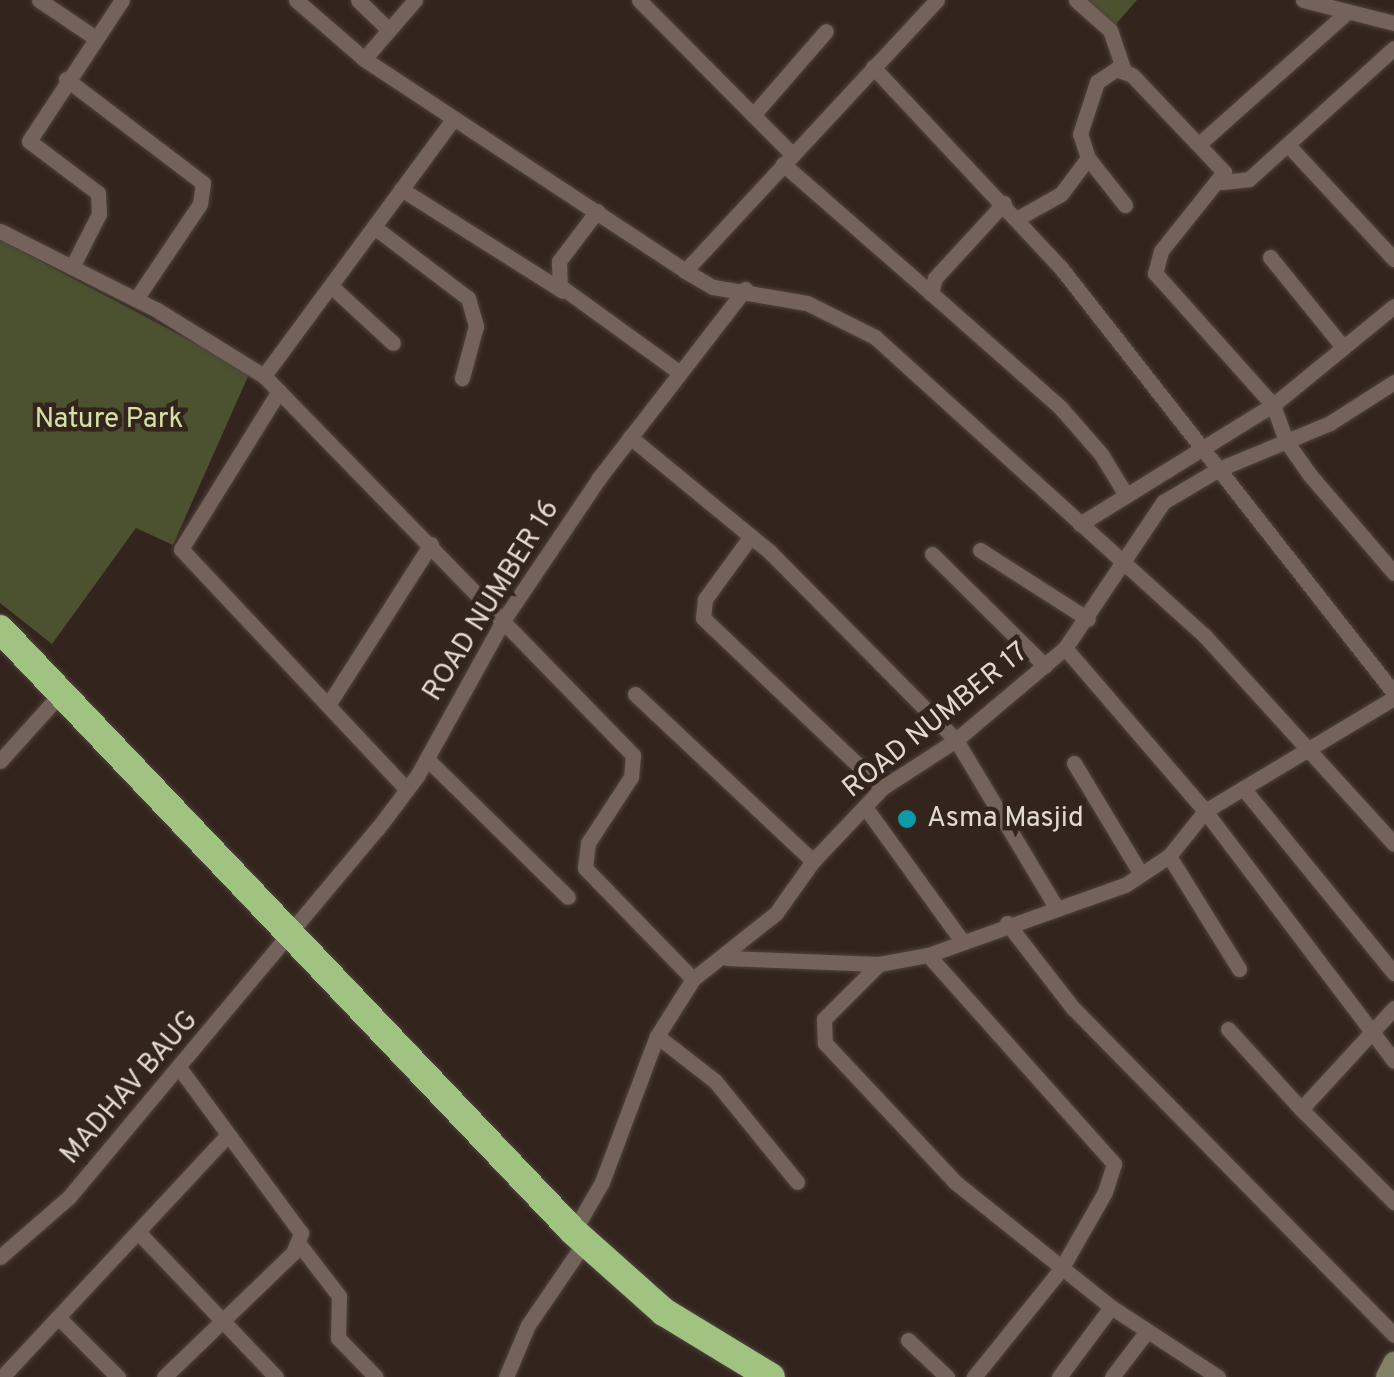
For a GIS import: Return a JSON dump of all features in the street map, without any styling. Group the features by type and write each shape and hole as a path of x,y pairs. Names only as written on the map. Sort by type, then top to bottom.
{"highway":[{"path":"0,628 574,1240 660,1322 753,1377"},
{"path":"0,645 290,937"},
{"path":"574,1240 664,1312 771,1377"}],"main road":[{"path":"1387,1377 1394,1363"}],"street":[{"path":"39,0 94,37"},
{"path":"73,266 98,214 98,193 29,141 66,79 122,0"},
{"path":"296,0 364,59 712,287 745,289 807,303 875,337 1204,635 1394,844"},
{"path":"358,0 389,30"},
{"path":"364,59 415,0"},
{"path":"686,271 937,0"},
{"path":"1076,0 1110,30 1124,70 1224,172 1222,182 1161,251 1154,268 1274,405 1286,441 1394,572"},
{"path":"1303,0 1394,22"},
{"path":"648,3 753,115 788,159 1060,407 1126,495"},
{"path":"1198,144 1347,12"},
{"path":"753,115 826,32"},
{"path":"1222,182 1249,179 1394,48"},
{"path":"728,958 879,964 928,955 1141,874 1169,856 1205,811 1394,695 1018,218 874,68"},
{"path":"1124,70 1108,71 1086,103 1080,134 1088,158 1125,206"},
{"path":"66,79 203,183 200,204 136,299"},
{"path":"264,376 454,118"},
{"path":"1288,145 1394,258"},
{"path":"1018,218 1062,194 1088,158"},
{"path":"402,189 570,296 680,373"},
{"path":"931,293 935,278 1004,203"},
{"path":"570,296 556,276 560,261 597,211"},
{"path":"374,227 468,298 476,326 462,378"},
{"path":"0,231 136,299 264,376 504,618 633,755 630,777 588,843 583,862 589,876 693,980"},
{"path":"1270,257 1343,348"},
{"path":"330,286 393,343"},
{"name":"ROAD NUMBER 16","path":"290,937 406,790 504,618 630,437 745,289"},
{"path":"1080,524 1201,446 1274,405 1394,306"},
{"name":"ROAD NUMBER 17","path":"508,1372 602,1182 656,1036 693,980 728,958 776,914 814,861 882,788 956,740 1065,648 1163,502 1218,469 1330,424 1394,382"},
{"path":"280,391 182,549 406,790"},
{"path":"630,437 750,536 956,740 1056,907"},
{"path":"750,536 704,600 703,618 882,788"},
{"path":"328,705 430,544"},
{"path":"980,550 1088,619"},
{"path":"932,554 1045,666"},
{"path":"1065,648 1205,811 1394,1061"},
{"path":"635,694 814,861"},
{"path":"0,761 55,700"},
{"path":"427,759 568,897"},
{"path":"1074,763 1141,874"},
{"path":"1243,788 1394,974"},
{"path":"865,806 962,941"},
{"path":"1169,856 1240,968"},
{"path":"1006,923 1073,1008 1394,1336"},
{"name":"MADHAV BAUG","path":"0,1258 69,1196 290,937"},
{"path":"928,955 1114,1164 1061,1269 974,1377"},
{"path":"879,964 824,1019 825,1043 955,1182 1061,1269 1197,1371 1218,1377"},
{"path":"1302,1109 1394,1008"},
{"path":"1228,1029 1394,1202"},
{"path":"656,1036 715,1081 797,1182"},
{"path":"180,1069 297,1224 300,1244 339,1296 338,1338 376,1377"},
{"path":"2,1377 228,1136"},
{"path":"138,1232 276,1377"},
{"path":"164,1377 300,1244"},
{"path":"1059,1377 1111,1307"},
{"path":"58,1317 118,1377"},
{"path":"1112,1377 1147,1330"},
{"path":"908,1340 946,1377"},
{"path":"508,1372 524,1377"}],"green space":[{"path":"1072,0 1137,0 1109,32"},
{"name":"Nature Park","path":"0,240 250,372 173,545 136,528 52,644 0,603"}],"place":[{"name":"Asma Masjid","path":"907,819"}]}
